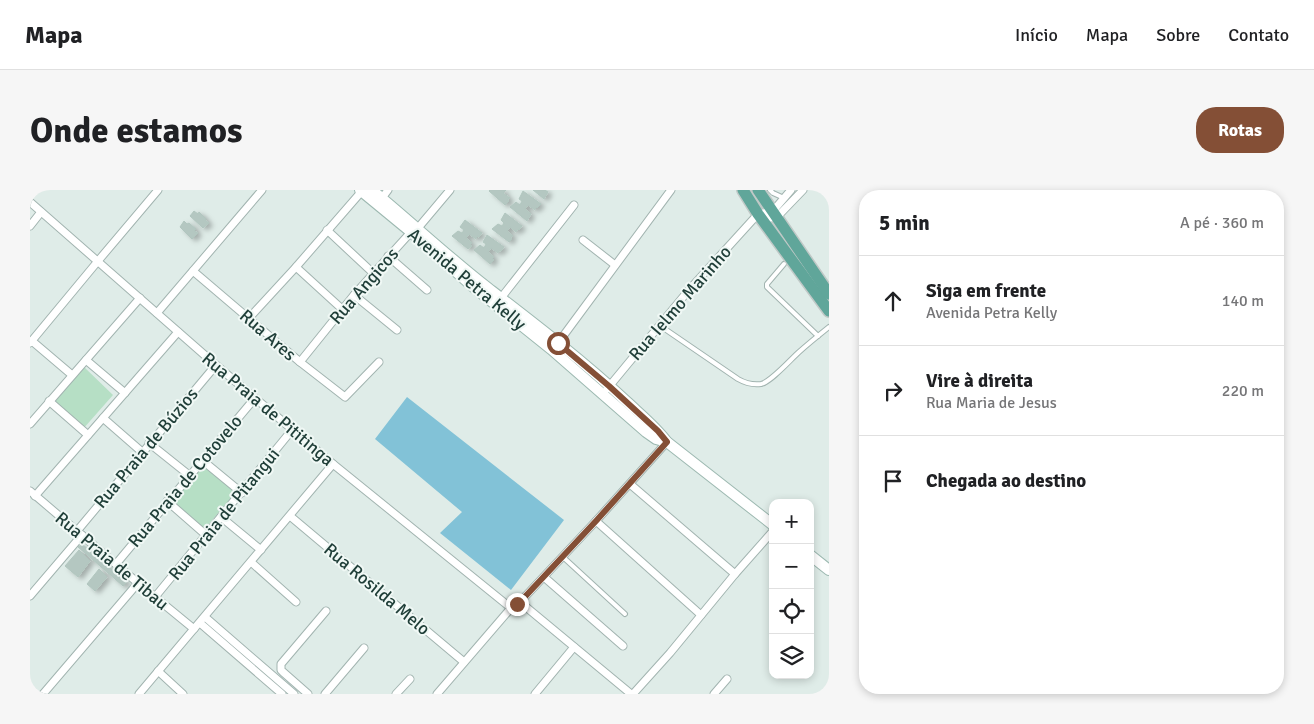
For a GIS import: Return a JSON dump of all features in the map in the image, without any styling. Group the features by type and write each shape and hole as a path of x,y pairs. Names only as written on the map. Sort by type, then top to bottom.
{"main road":[{"path":"743,190 829,311"},
{"path":"762,190 775,214 828,289"}],"street":[{"path":"72,375 31,342 158,190"},
{"path":"157,313 262,190"},
{"path":"249,318 365,190"},
{"name":"Avenida Petra Kelly","path":"365,190 558,343 606,390"},
{"name":"Avenida Petra Kelly","path":"365,190 385,194 415,230 471,285 658,431 667,442 769,522"},
{"name":"Rua Angicos","path":"300,362 373,272 415,230 450,190"},
{"path":"558,343 671,190"},
{"path":"775,214 791,190"},
{"path":"761,217 775,214 803,190"},
{"name":"Rua Praia de Pititinga","path":"30,202 292,430 511,608"},
{"path":"501,298 574,205"},
{"path":"30,226 41,212"},
{"name":"Rua Ielmo Marinho","path":"606,390 688,290 761,217"},
{"path":"327,230 373,272"},
{"path":"583,240 615,265"},
{"path":"388,256 426,290"},
{"path":"296,267 342,309"},
{"name":"Rua Ares","path":"193,271 300,362 345,397 379,362"},
{"path":"354,295 397,330"},
{"path":"30,424 140,298"},
{"path":"33,494 88,435 178,332"},
{"path":"86,360 125,393"},
{"name":"Rua Praia de Búzios","path":"30,596 149,443 216,365"},
{"name":"Rua Praia de Cotovelo","path":"116,564 255,398"},
{"path":"49,401 88,435"},
{"path":"103,418 142,452"},
{"name":"Rua Praia de Pitangui","path":"155,597 292,430"},
{"path":"437,694 511,608 520,602 563,557 667,442"},
{"path":"149,443 189,475"},
{"path":"202,460 242,493"},
{"path":"138,694 333,464"},
{"path":"630,484 735,574"},
{"name":"Rua Praia de Tibau","path":"33,494 194,629"},
{"path":"167,501 206,535"},
{"name":"Rua Rosilda Melo","path":"290,516 464,662"},
{"path":"222,517 261,550"},
{"path":"596,521 701,615"},
{"path":"520,602 632,694 670,653 769,536"},
{"path":"814,558 829,570"},
{"path":"251,562 296,602"},
{"path":"544,577 623,646"},
{"path":"43,694 138,583"},
{"path":"308,694 281,670 281,664 326,612"},
{"path":"205,616 294,694"},
{"path":"200,623 282,694"},
{"path":"534,694 574,647"},
{"path":"325,694 364,648"},
{"path":"158,671 183,694"},
{"path":"396,694 410,679"},
{"path":"714,694 728,679"}],"lane":[{"path":"762,190 784,198"},
{"path":"784,264 767,284 767,287 818,336"},
{"path":"659,325 738,379 754,384 762,384 769,380 829,327"},
{"path":"563,557 626,614"}],"green space":[{"path":"84,367 113,395 83,429 54,402"},
{"path":"204,467 233,490 234,493 205,528 175,505 174,502 192,478"}],"water":[{"path":"407,397 564,520 511,590 440,533 462,512 375,439"}],"building":[{"path":"490,190 506,190 503,193 510,198 507,200 509,201 505,205"},
{"path":"533,190 545,190 548,192 544,199"},
{"path":"523,191 541,204 535,210 528,205 525,209 531,214 527,221 510,207 516,202 520,205 522,201 519,199"},
{"path":"194,211 198,214 199,212 209,223 203,228 190,216"},
{"path":"505,213 522,226 516,232 510,227 507,231 513,236 509,242 492,229 498,224 502,226 504,223 501,220"},
{"path":"465,220 482,233 476,239 469,234 466,238 472,243 470,245 472,246 468,249 452,236 458,231 462,233 464,230 460,227"},
{"path":"184,221 196,229 194,231 198,233 192,239 180,227"},
{"path":"487,235 504,247 498,253 491,248 488,252 494,257 492,259 494,260 490,264 474,250 480,245 484,248 486,244 483,242"},
{"path":"82,544 127,582 123,586 78,547"},
{"path":"79,550 90,561 78,577 65,566"},
{"path":"99,569 107,577 95,591 87,584"}],"route":[{"path":"517,604 596,521 667,442 658,431 609,386 558,343"}]}
